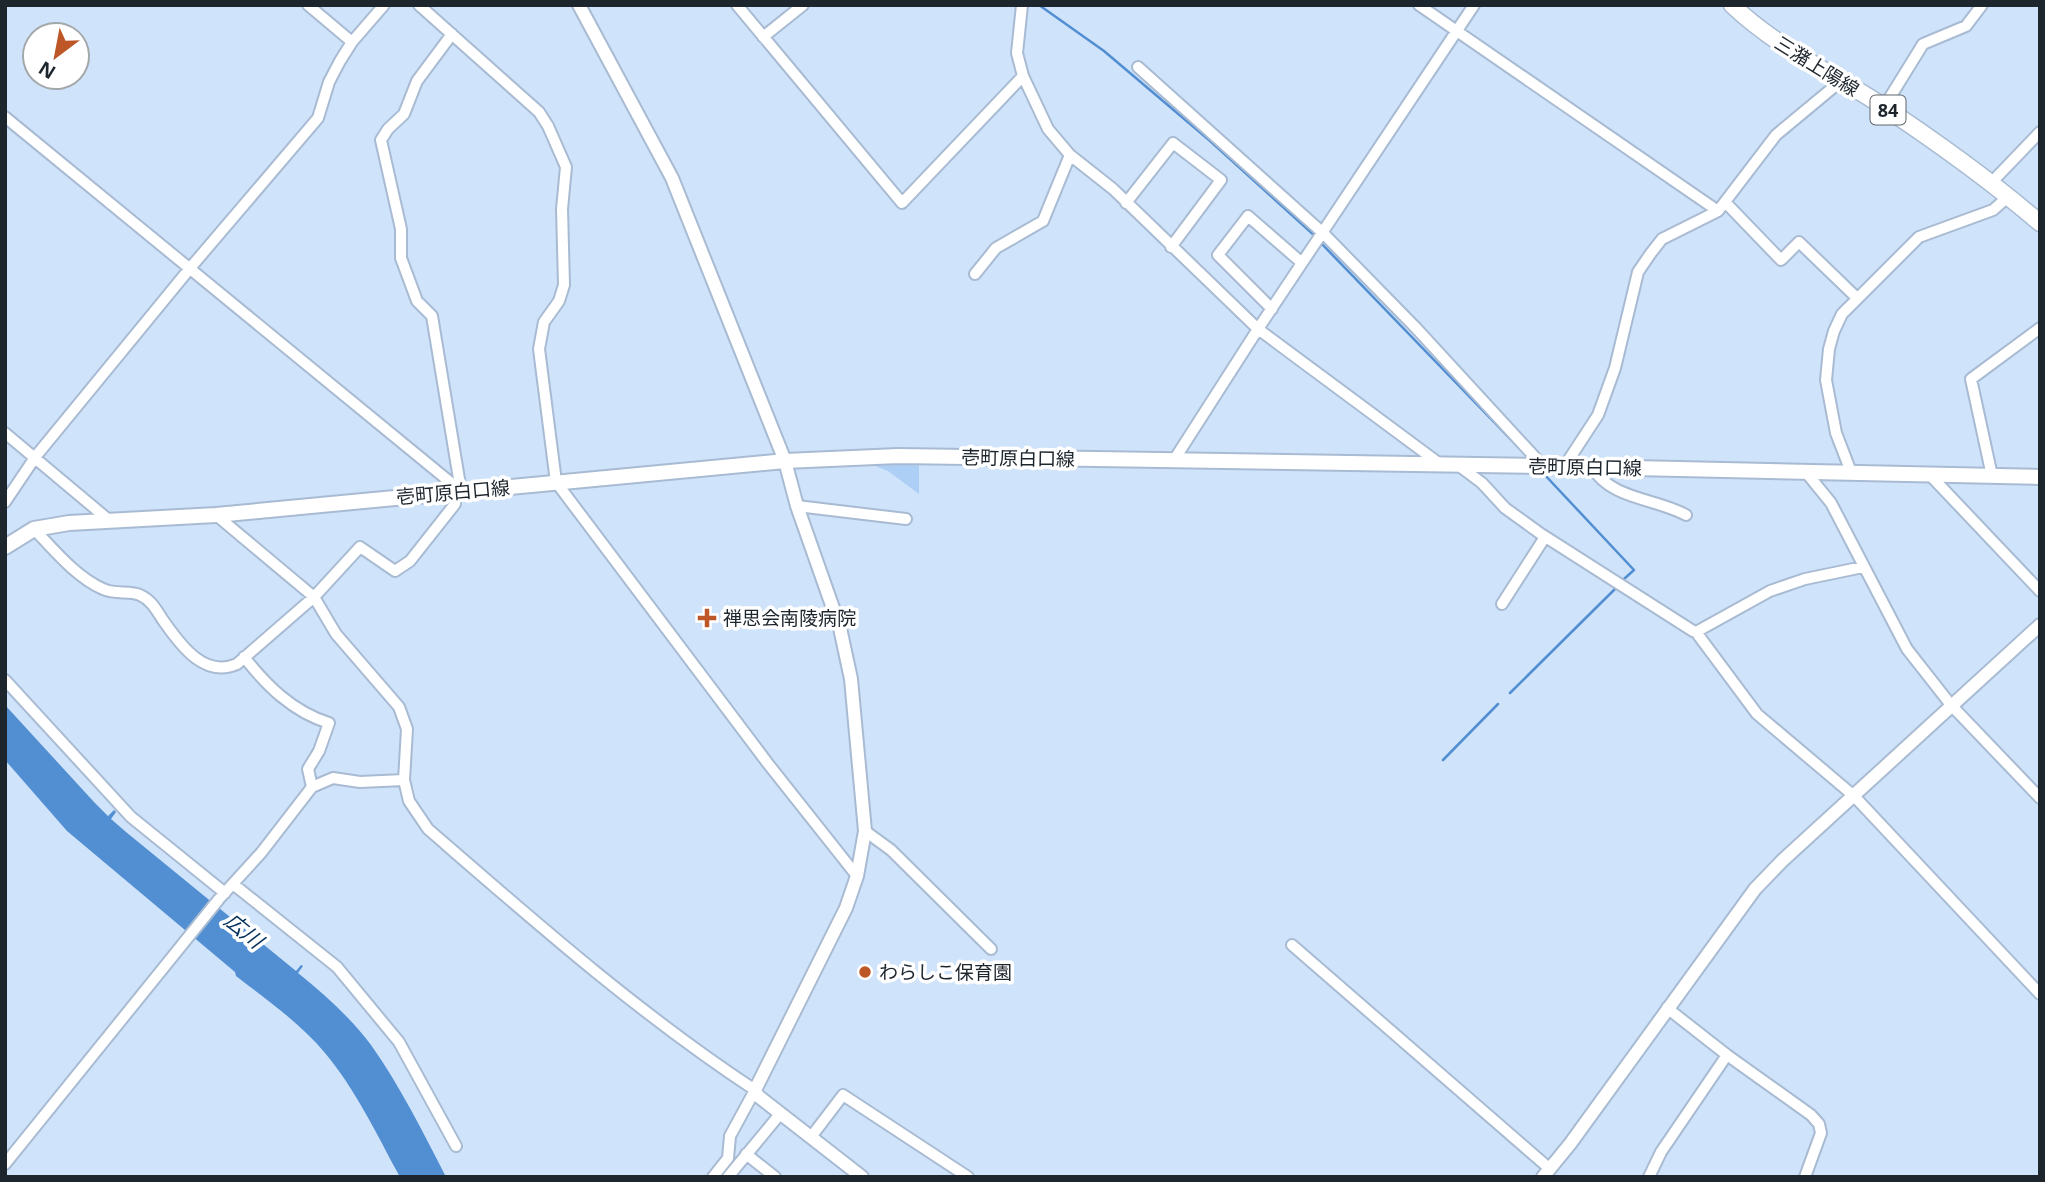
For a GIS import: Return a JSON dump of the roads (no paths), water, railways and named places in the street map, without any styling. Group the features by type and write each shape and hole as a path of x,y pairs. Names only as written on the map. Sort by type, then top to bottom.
{"main road":[{"name":"三潴上陽線","path":"1733,6 1787,50 1884,107 2009,196 2040,223"},
{"name":"壱町原白口線","path":"5,547 34,529 69,523 216,515 785,461 898,456 2040,477"}],"street":[{"path":"308,5 352,42"},
{"path":"5,502 36,456 318,118 329,82 352,42 384,5"},
{"path":"419,5 539,112 566,167 562,209 564,285 559,301 544,322 539,349 556,482 769,765 857,876"},
{"path":"579,5 672,178 785,461 797,506 840,628 851,679 865,831 857,876 846,908 730,1136 727,1158 713,1177"},
{"path":"737,5 902,203 1023,76"},
{"path":"763,37 803,5"},
{"path":"1022,5 1017,52 1023,76 1048,129 1070,155 1126,203 1258,329 1440,464"},
{"path":"1419,5 1721,206 1781,260 1799,242 1857,298"},
{"path":"1174,460 1474,5"},
{"path":"1884,107 1923,44 1966,26 1982,5"},
{"path":"34,529 87,579 105,590 139,594 154,605 172,632 199,661 211,667 226,668 237,664 314,597 359,547 394,571 410,561 455,504 457,491 432,316 417,301 401,258 401,229 381,140 404,114 417,81 452,34"},
{"path":"1138,67 1323,233 1416,328 1543,466"},
{"path":"1563,467 1598,415 1615,368 1638,272 1662,239 1721,206 1776,135 1841,81"},
{"path":"5,117 191,267 457,491"},
{"path":"1991,183 2040,132"},
{"path":"1126,203 1173,143 1221,180 1171,247"},
{"path":"975,274 996,248 1043,221 1070,155"},
{"path":"1851,472 1836,433 1826,380 1834,331 1842,314 1919,237 1993,210 2009,196"},
{"path":"1272,309 1218,255 1248,216 1302,263"},
{"path":"1992,476 1971,379 2040,328"},
{"path":"5,433 36,456 110,521"},
{"path":"1458,465 1482,483 1504,508 1545,537 1696,632 1758,714 1854,796 2040,995"},
{"path":"1592,467 1599,480 1637,499 1671,506 1686,515"},
{"path":"1805,471 1831,503 1906,649 1951,705 2040,798"},
{"path":"1929,474 2040,592"},
{"path":"797,506 906,519"},
{"path":"216,515 314,597 336,634 399,707 407,729 404,780 409,801 428,829 597,975 695,1050 755,1090 758,1096 780,1114 862,1177"},
{"path":"1502,604 1545,537"},
{"path":"1696,632 1770,591 1805,579 1863,567"},
{"path":"1292,945 1547,1173 1755,889 2040,625"},
{"path":"244,657 281,697 309,717 328,723 319,751 308,769 312,787"},
{"path":"5,680 131,817 222,896"},
{"path":"5,1164 312,787 334,778 360,782 404,780"},
{"path":"865,831 891,850 990,949"},
{"path":"233,884 337,967 399,1042 456,1146"},
{"path":"1667,1008 1811,1115 1819,1124 1821,1133 1805,1177"},
{"path":"1649,1177 1661,1152 1727,1055"},
{"path":"811,1137 843,1095 968,1177"},
{"path":"728,1177 780,1114"},
{"path":"746,1154 775,1177"}],"water":[{"name":"広川","path":"5,705 108,816 114,810 116,812 111,819 296,971 303,966 298,973 346,1016 382,1061 446,1177 400,1177 356,1097 315,1042 67,831 5,760"}],"waterway":[{"path":"934,5 946,5"},
{"path":"1039,5 1104,51 1209,140 1315,236"},
{"path":"1319,241 1521,450"},
{"path":"1543,473 1634,570 1624,579"},
{"path":"1510,693 1616,588"},
{"path":"1443,760 1498,704"}],"place":[{"name":"禅思会南陵病院","path":"707,618"},
{"name":"わらしこ保育園","path":"865,972"}]}
